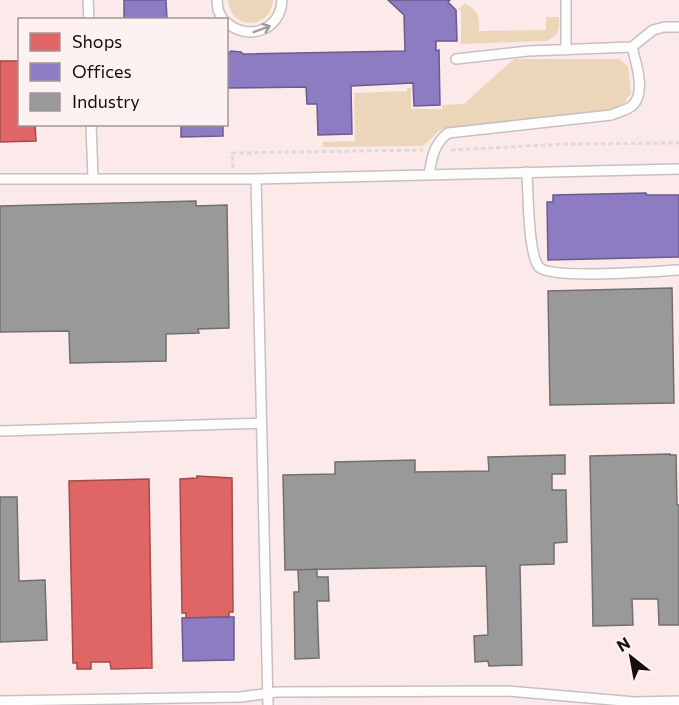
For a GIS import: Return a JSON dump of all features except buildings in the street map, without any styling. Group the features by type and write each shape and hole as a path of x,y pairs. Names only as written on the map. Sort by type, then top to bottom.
{"lane":[{"path":"88,0 88,18"},
{"path":"217,0 218,10 223,18"},
{"path":"228,24 233,29 246,33 258,32 270,26 277,19 282,0"},
{"path":"566,0 566,50"},
{"path":"456,59 528,51 632,47 653,30 679,27"},
{"path":"429,174 434,150 440,140 448,134 610,115 627,109 639,96 638,68 632,47"},
{"path":"91,126 93,178"},
{"path":"0,179 256,179 679,168"},
{"path":"527,172 532,243 539,268 547,272 570,274 679,270"},
{"path":"256,179 268,705"},
{"path":"0,431 261,423"},
{"path":"0,701 241,697 267,693 508,691 635,702 679,700"}],"shaded area":[{"path":"0,0 679,0 679,705 0,705"},
{"path":"228,0 273,0 271,10 266,17 251,23 243,22 236,17"},
{"path":"465,3 477,14 479,31 546,30 546,17 559,17 559,29 554,37 546,41 461,44 461,12 459,9"},
{"path":"515,59 619,59 628,66 631,93 625,102 615,109 572,116 440,130 423,146 323,147 323,142 355,141 354,93 407,91 407,88 411,88 411,109 442,109 442,105 464,104"}]}
